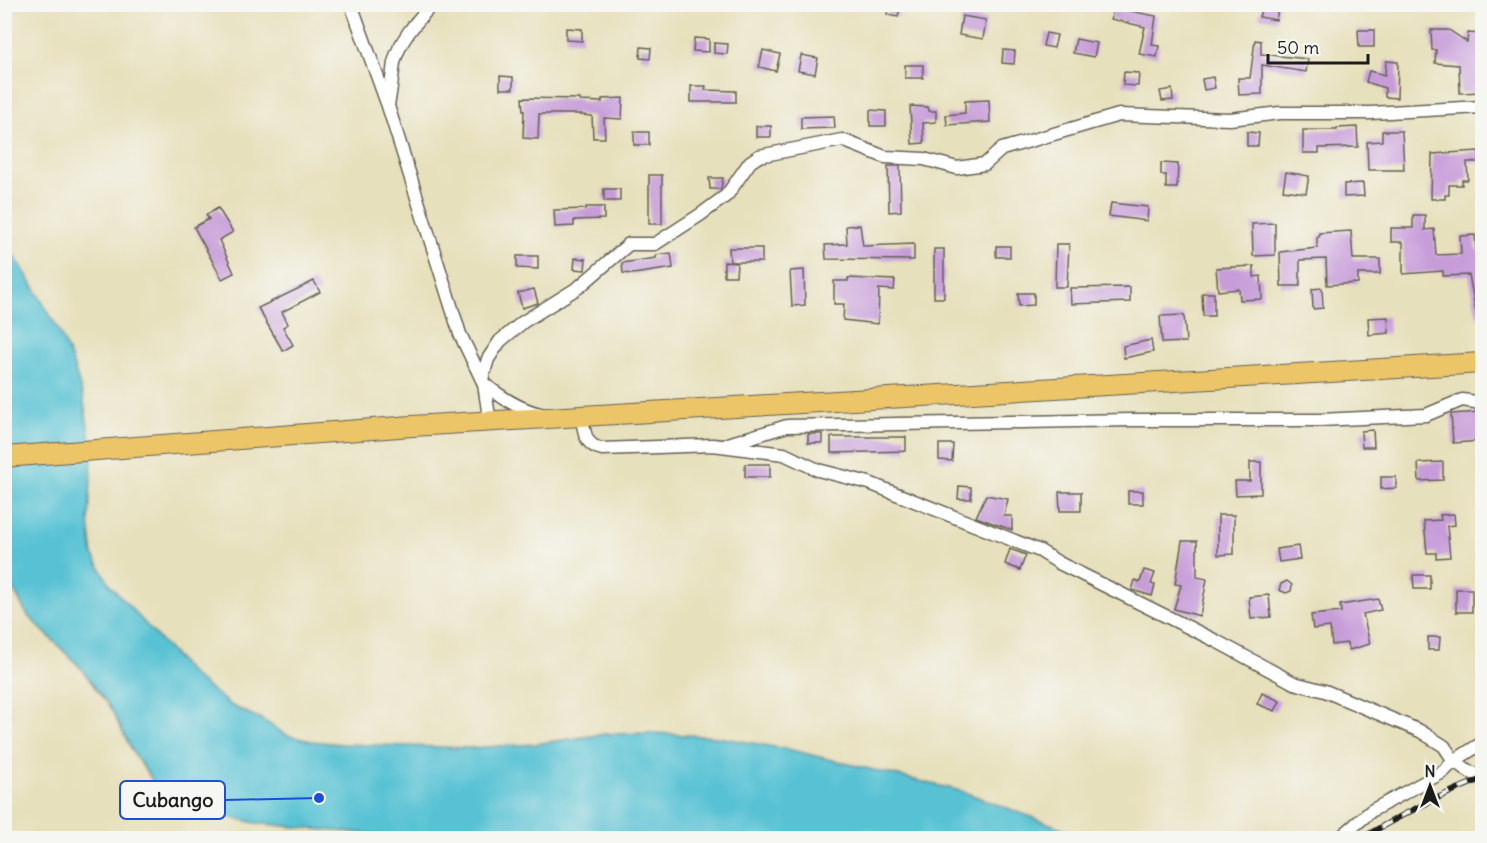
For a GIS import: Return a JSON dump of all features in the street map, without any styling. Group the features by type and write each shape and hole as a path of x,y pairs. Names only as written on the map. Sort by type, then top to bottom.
{"main road":[{"path":"4,457 412,426 1482,363"}],"street":[{"path":"351,4 388,106 460,333 483,382 490,423"},
{"path":"388,106 395,61 401,47 413,26 432,4"},
{"path":"483,382 488,359 500,341 523,322 579,288 629,244 655,244 716,204 727,195 750,162 759,156 842,140 885,157 924,159 957,168 985,164 1002,148 1119,115 1230,119 1280,113 1370,113 1482,107"},
{"path":"483,382 502,397 532,412 572,417 594,448 724,446 784,454 818,470 869,483 1040,551 1059,563 1216,641 1294,684 1325,691 1420,731 1444,746 1454,761 1470,772 1482,776"},
{"path":"724,446 787,426 1132,420 1320,420 1426,415 1462,400 1482,403"},
{"path":"1340,838 1371,811 1443,772 1454,761 1482,743"}],"water":[{"path":"4,243 23,269 57,327 71,358 83,397 92,451 89,522 93,555 110,585 193,676 232,706 261,719 286,735 311,741 342,744 469,748 535,744 605,734 655,733 718,737 787,749 961,791 1088,838 543,838 385,835 256,823 200,811 183,802 153,781 134,754 111,709 80,667 28,616 5,575"}],"building":[{"path":"889,4 900,6 898,17 887,15"},
{"path":"1263,4 1279,4 1276,20 1259,17"},
{"path":"1114,5 1156,16 1152,45 1159,46 1157,57 1139,54 1145,27 1111,19"},
{"path":"962,16 986,20 983,39 959,35"},
{"path":"566,28 582,29 582,41 566,40"},
{"path":"1358,30 1374,30 1374,47 1359,47"},
{"path":"1431,30 1449,30 1467,42 1468,33 1482,34 1482,92 1460,93 1459,65 1435,63 1436,50 1432,50"},
{"path":"1046,33 1057,35 1054,48 1043,46"},
{"path":"694,38 709,39 709,52 693,51"},
{"path":"1076,39 1097,43 1094,57 1073,53"},
{"path":"1255,40 1261,41 1261,54 1308,59 1306,72 1262,65 1262,94 1239,95 1238,78 1250,78"},
{"path":"714,43 728,44 727,54 714,53"},
{"path":"641,47 651,48 650,59 640,58"},
{"path":"763,50 780,54 776,71 759,67"},
{"path":"1003,50 1015,51 1014,64 1002,63"},
{"path":"801,55 818,58 815,74 798,71"},
{"path":"1386,61 1398,62 1397,98 1385,97 1385,88 1366,82 1369,71 1385,75"},
{"path":"905,65 923,65 923,78 905,78"},
{"path":"1124,72 1139,73 1138,86 1123,85"},
{"path":"500,76 513,77 513,89 500,89"},
{"path":"1213,77 1215,88 1204,90 1202,79"},
{"path":"691,86 706,86 705,90 736,91 736,102 691,102"},
{"path":"1172,89 1173,100 1162,101 1160,91"},
{"path":"522,98 580,99 580,101 602,102 602,99 623,98 622,119 604,118 605,138 593,138 592,116 539,114 538,139 523,138"},
{"path":"989,100 990,122 947,125 946,115 965,113 965,101"},
{"path":"910,106 928,107 929,111 936,111 936,122 923,123 924,143 912,144"},
{"path":"870,110 886,111 886,126 870,126"},
{"path":"834,116 835,128 801,129 801,117"},
{"path":"756,126 771,126 771,137 756,137"},
{"path":"1357,127 1358,147 1319,148 1319,153 1303,153 1303,130 1337,130 1337,128"},
{"path":"1382,131 1402,131 1404,170 1368,170 1367,142 1382,141"},
{"path":"634,132 649,132 649,145 634,145"},
{"path":"1247,132 1259,133 1258,146 1247,146"},
{"path":"1479,151 1480,162 1467,162 1468,180 1462,180 1462,185 1449,185 1449,195 1445,195 1445,199 1431,199 1432,154"},
{"path":"1161,163 1178,164 1177,188 1166,188 1166,175 1161,175"},
{"path":"888,166 900,166 901,211 889,212"},
{"path":"1286,172 1309,176 1306,193 1283,190"},
{"path":"649,175 662,175 662,224 649,224"},
{"path":"709,178 723,178 721,189 710,189"},
{"path":"1363,183 1364,196 1344,197 1344,184"},
{"path":"604,189 620,189 620,201 604,201"},
{"path":"1111,203 1148,207 1147,221 1109,216"},
{"path":"586,207 604,207 604,219 574,220 574,226 555,227 554,210 586,209"},
{"path":"218,208 233,232 219,240 234,273 222,279 194,227 209,219 206,215"},
{"path":"1413,215 1425,215 1425,230 1434,229 1436,255 1461,254 1460,236 1475,235 1476,250 1482,250 1482,316 1477,317 1469,275 1443,276 1443,271 1403,274 1403,242 1391,242 1391,228 1413,228"},
{"path":"1275,223 1275,255 1253,256 1252,224"},
{"path":"860,225 863,246 914,244 914,260 826,259 825,245 847,244 846,226"},
{"path":"1351,231 1353,259 1380,259 1380,274 1358,274 1358,283 1327,285 1326,259 1300,260 1300,286 1281,286 1280,252 1317,248 1319,233"},
{"path":"1056,244 1069,244 1067,287 1055,287"},
{"path":"996,246 1010,246 1010,257 996,257"},
{"path":"729,248 762,248 762,262 730,262"},
{"path":"934,249 944,249 944,298 934,298"},
{"path":"671,253 673,268 633,274 623,273 622,263 656,258 656,255"},
{"path":"517,256 538,256 538,269 517,268"},
{"path":"575,258 586,259 585,270 574,269"},
{"path":"724,262 737,263 736,276 724,276"},
{"path":"1254,266 1254,277 1261,276 1262,299 1240,300 1239,289 1218,291 1216,268"},
{"path":"804,270 805,305 792,306 790,271"},
{"path":"848,278 895,280 894,290 879,289 878,324 843,320 844,304 834,304 834,281 848,281"},
{"path":"314,281 320,292 282,312 288,324 283,327 293,345 283,351 258,308"},
{"path":"1130,287 1130,302 1071,304 1070,288"},
{"path":"1322,288 1323,308 1313,309 1312,289"},
{"path":"534,289 538,303 522,308 518,293"},
{"path":"1018,293 1034,293 1034,305 1019,306"},
{"path":"1202,293 1214,293 1214,316 1203,316"},
{"path":"1184,315 1186,342 1162,343 1160,316"},
{"path":"1388,317 1389,333 1369,335 1368,318"},
{"path":"1151,340 1153,352 1124,358 1123,346"},
{"path":"1480,412 1482,441 1453,443 1451,414"},
{"path":"1373,430 1374,447 1362,447 1361,431"},
{"path":"808,434 822,434 822,443 808,443"},
{"path":"831,437 906,437 906,451 831,453"},
{"path":"939,444 953,444 952,461 939,460"},
{"path":"1250,462 1261,462 1261,494 1236,495 1235,481 1250,481"},
{"path":"1443,462 1443,480 1419,481 1418,463"},
{"path":"745,464 770,464 770,477 745,477"},
{"path":"1381,477 1396,477 1396,488 1381,489"},
{"path":"959,486 971,487 971,499 958,499"},
{"path":"1128,491 1143,491 1143,504 1128,504"},
{"path":"1059,492 1081,492 1081,511 1060,511"},
{"path":"986,495 1008,499 1004,516 1012,516 1012,530 976,517"},
{"path":"1454,514 1455,525 1447,526 1450,557 1436,558 1436,553 1427,553 1424,521 1441,520 1440,515"},
{"path":"1218,515 1234,515 1234,554 1218,555"},
{"path":"1182,541 1197,541 1197,577 1207,579 1200,616 1174,609 1181,585 1175,584"},
{"path":"1298,546 1300,559 1279,562 1277,549"},
{"path":"1010,549 1026,555 1020,570 1005,564"},
{"path":"1144,570 1155,573 1151,584 1155,585 1152,596 1132,590 1135,580 1140,582"},
{"path":"1413,575 1430,575 1430,589 1414,589"},
{"path":"1287,581 1292,585 1291,591 1286,593 1279,590 1281,584"},
{"path":"1456,589 1472,589 1472,612 1456,612"},
{"path":"1269,595 1271,617 1251,619 1249,597"},
{"path":"1378,599 1381,610 1363,614 1370,644 1349,650 1347,643 1332,645 1330,627 1313,629 1311,615 1341,612 1340,605"},
{"path":"1428,637 1440,637 1439,650 1428,650"},
{"path":"1262,693 1280,701 1275,711 1257,704"}],"railway":[{"path":"1362,838 1421,806 1482,779"}],"place":[{"name":"Cubango","path":"319,798"}]}
